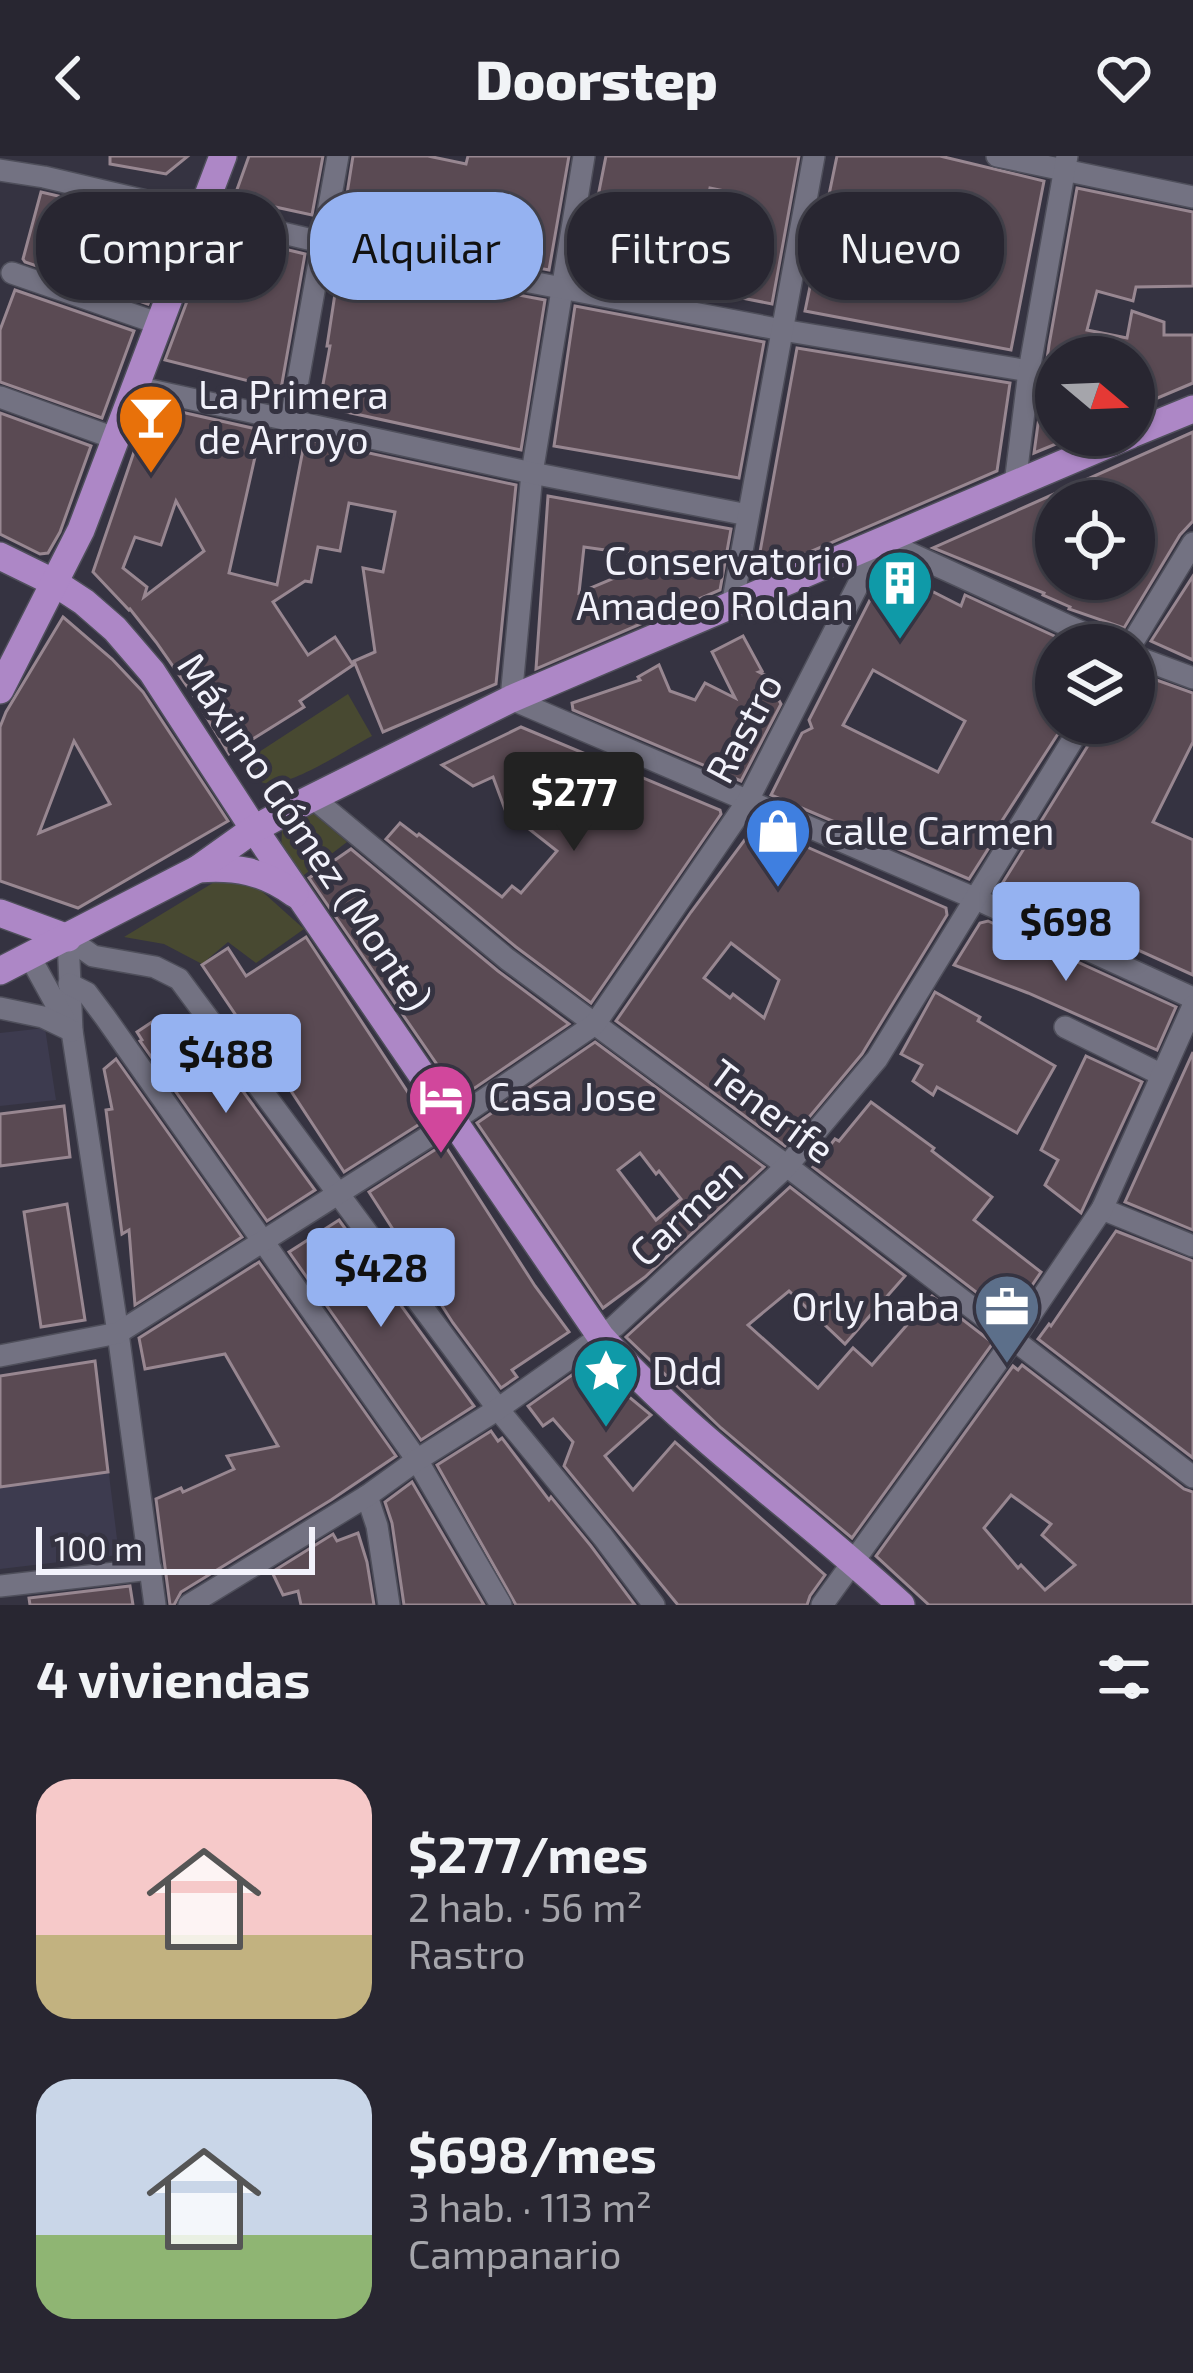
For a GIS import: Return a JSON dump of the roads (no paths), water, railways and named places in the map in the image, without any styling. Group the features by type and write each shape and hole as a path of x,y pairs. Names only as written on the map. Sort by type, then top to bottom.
{"main road":[{"path":"209,192 223,156"},
{"path":"0,689 81,530 169,300"},
{"path":"1155,425 1193,409"},
{"path":"0,971 197,869 254,829 511,699 1081,456"},
{"name":"Máximo Gómez (Monte)","path":"0,556 56,583 98,614 142,660 601,1336 629,1369 901,1605"},
{"path":"197,869 251,870 275,879 304,900"},
{"path":"0,913 68,938"},
{"path":"0,948 30,957"}],"street":[{"path":"331,192 338,156"},
{"path":"584,156 532,472 511,699 974,898 1193,1002 1102,1209 822,1605"},
{"path":"732,605 814,156"},
{"path":"997,156 1066,162 1193,197"},
{"path":"1015,484 1029,371 1066,162"},
{"path":"0,170 109,192"},
{"path":"12,273 160,323"},
{"path":"543,284 1029,371"},
{"path":"291,420 311,300"},
{"path":"136,387 748,515"},
{"path":"0,397 117,439"},
{"path":"881,540 1063,624"},
{"name":"Rastro","path":"0,1356 118,1333 596,1024 747,802 881,540"},
{"path":"1145,624 1193,543"},
{"path":"1155,664 1193,679"},
{"name":"Carmen","path":"189,1605 367,1496 615,1327 787,1166 877,1059 1070,744"},
{"name":"Tenerife","path":"313,798 507,959 1193,1477"},
{"path":"68,938 93,956 155,967 178,979 498,1409 654,1605"},
{"path":"68,938 78,988 71,1031 155,1605"},
{"path":"30,957 71,1031"},
{"path":"78,988 92,968 110,960"},
{"path":"78,988 417,1460 501,1605"},
{"path":"0,1008 43,1017 71,1031"},
{"path":"1064,1027 1162,1075"},
{"path":"1102,1209 1193,1246"},
{"path":"367,1496 377,1526 389,1605"},
{"path":"0,1586 151,1569"}],"place":[{"name":"La Primera de Arroyo","path":"151,476"},
{"name":"Conservatorio Amadeo Roldan","path":"900,642"},
{"name":"calle Carmen","path":"778,890"},
{"name":"Casa Jose","path":"441,1156"},
{"name":"Orly haba","path":"1007,1366"},
{"name":"Ddd","path":"606,1430"}]}
